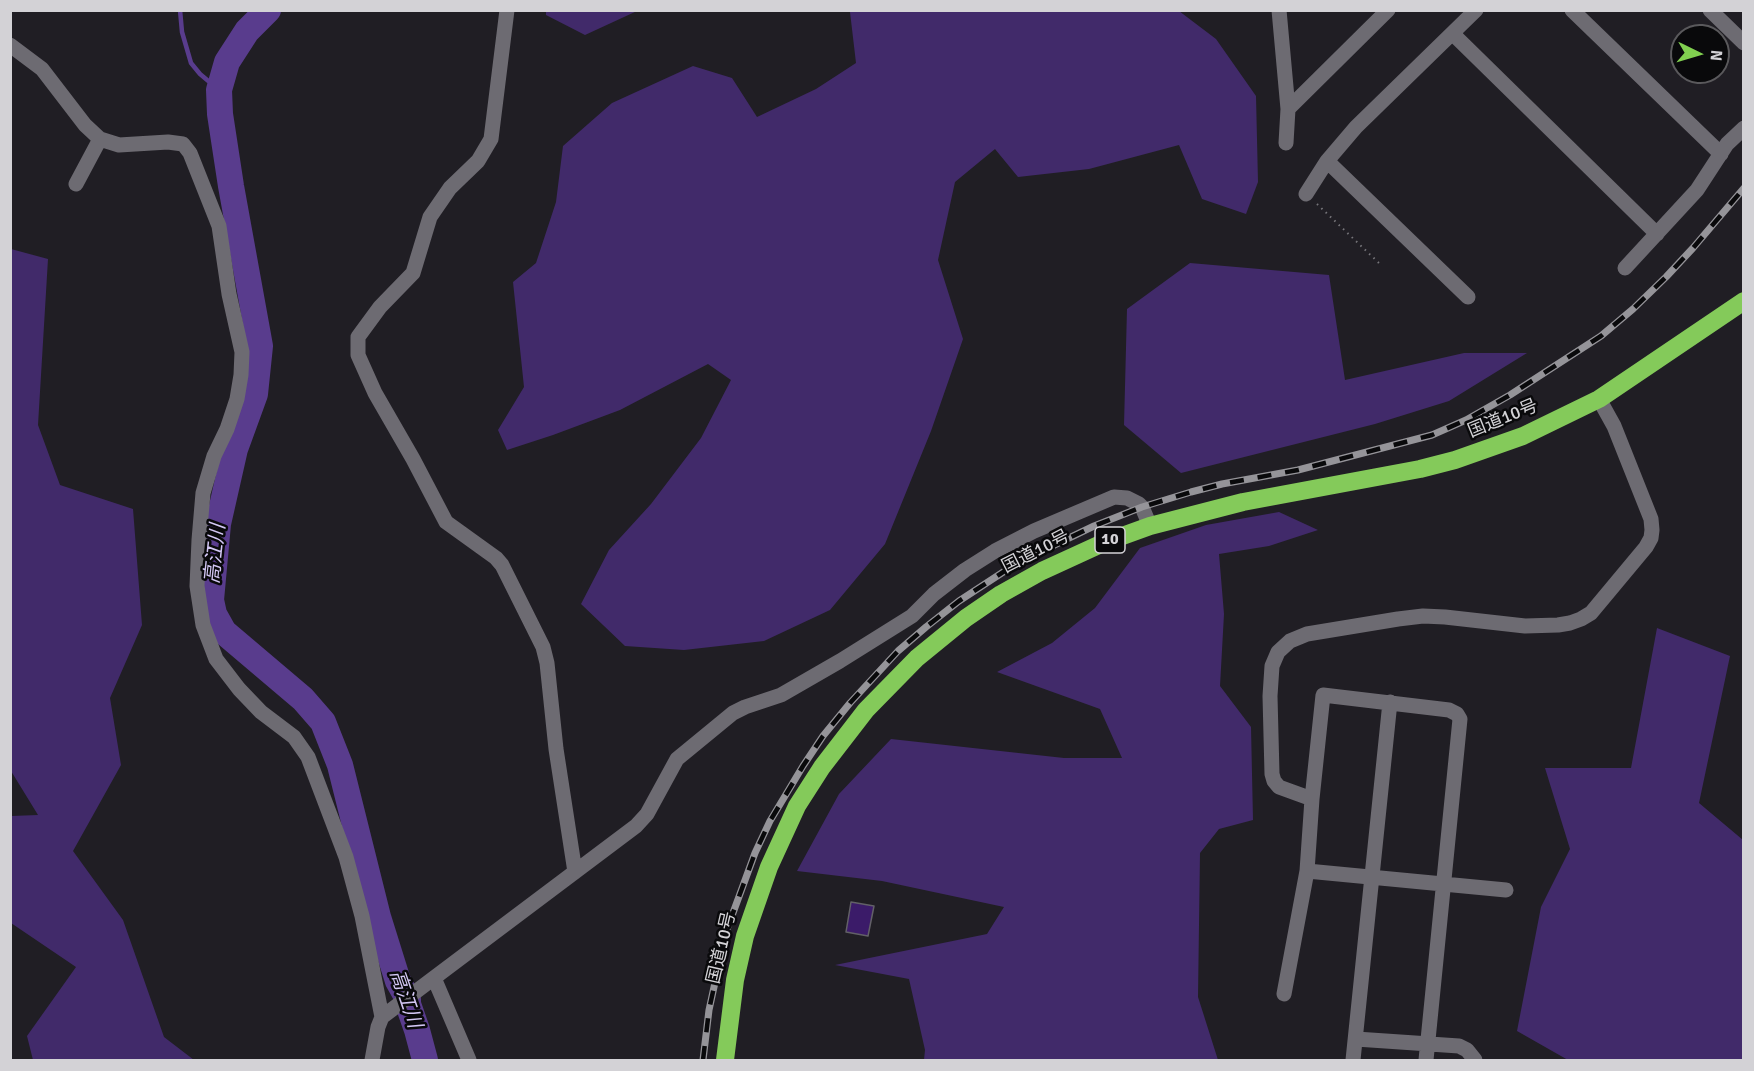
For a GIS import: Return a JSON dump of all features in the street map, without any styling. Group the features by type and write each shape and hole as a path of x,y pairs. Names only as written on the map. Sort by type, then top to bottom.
{"highway":[{"name":"国道10号","path":"725,1060 740,955 752,911 797,806 822,767 877,698 917,658 984,605 1018,584 1084,550 1150,526 1243,502 1420,469 1455,460 1523,436 1599,399 1743,301"}],"street":[{"path":"507,10 491,139 478,161 450,188 430,218 413,273 380,307 358,337 358,355 375,393 414,459 447,522 496,558 502,565 543,647 547,663 557,760 575,872"},
{"path":"1288,109 1388,10"},
{"path":"1306,194 1341,144 1383,99 1476,10"},
{"path":"1572,10 1721,154"},
{"path":"1710,10 1743,43"},
{"path":"1279,11 1288,109 1287,143"},
{"path":"1453,34 1657,234"},
{"path":"10,45 42,69 86,125 100,139 119,145 168,142 183,144 190,153 219,226 229,294 242,352 237,399 214,456 203,493 197,586 202,625 216,659 238,689 261,712 294,738 308,757 346,857 362,916 382,1017"},
{"path":"1625,268 1696,190 1734,136 1743,128"},
{"path":"76,184 100,139"},
{"path":"1327,161 1468,297"},
{"path":"1312,799 1279,787 1272,774 1270,696 1272,666 1278,652 1290,641 1307,634 1422,616 1525,626 1570,623 1591,613 1646,547 1651,538 1651,519 1614,426 1599,399"},
{"path":"372,1060 382,1017 642,820 677,759 727,717 739,710 790,691 902,623 952,579 995,551 1034,531 1114,497 1127,498 1139,504 1150,526"},
{"path":"1284,994 1307,872 1323,695 1449,710 1461,719 1426,1060"},
{"path":"1353,1060 1390,702"},
{"path":"1307,872 1506,890"},
{"path":"434,978 470,1060"},
{"path":"1356,1039 1459,1046 1467,1050 1475,1060"}],"path":[{"path":"1306,194 1380,264"}],"shaded area":[{"path":"546,10 637,11 585,35 546,15"},
{"path":"788,11 1179,11 1216,39 1256,96 1258,182 1246,214 1202,199 1179,145 1089,169 1018,177 995,149 955,182 938,260 963,339 931,431 885,544 830,610 764,641 684,650 625,646 581,604 609,550 651,504 701,438 731,380 708,364 620,410 507,450 498,430 524,387 513,282 536,263 556,202 563,146 612,103 693,66 732,78 757,117 816,89 856,63 850,12"},
{"path":"11,249 48,259 38,425 60,485 133,509 142,625 110,698 121,765 73,851 123,920 164,1037 194,1060 33,1060 27,1036 76,967 11,923 11,816 38,815 11,771"},
{"path":"1190,263 1329,275 1345,380 1464,353 1527,353 1449,401 1375,424 1181,473 1124,425 1127,309"},
{"path":"1279,512 1318,530 1269,546 1219,554 1224,614 1220,686 1251,727 1253,820 1219,829 1200,853 1198,997 1218,1060 924,1060 925,1050 909,979 835,965 987,934 1004,907 882,881 797,871 839,794 891,739 1064,758 1122,758 1100,709 997,672 1052,643 1095,608 1140,548 1206,525"},
{"path":"1657,628 1730,656 1699,803 1743,840 1743,1060 1568,1060 1517,1031 1541,907 1570,849 1545,768 1631,768"}],"building":[{"path":"851,902 874,906 868,936 846,932"}],"waterway":[{"path":"180,10 182,32 191,63 219,90"},
{"name":"高江川","path":"268,10 247,31 227,62 219,90 220,114 231,186 260,346 255,394 235,449 218,524 211,600 214,614 224,632 303,699 323,722 340,765 378,917 398,981 408,999 425,1060"}],"railway":[{"path":"703,1060 709,1010 726,932 755,853 770,821 823,736 898,651 926,627 959,601 1017,563 1094,526 1142,507 1222,484 1298,470 1432,435 1466,420 1510,395 1601,336 1666,277 1744,188"}]}
